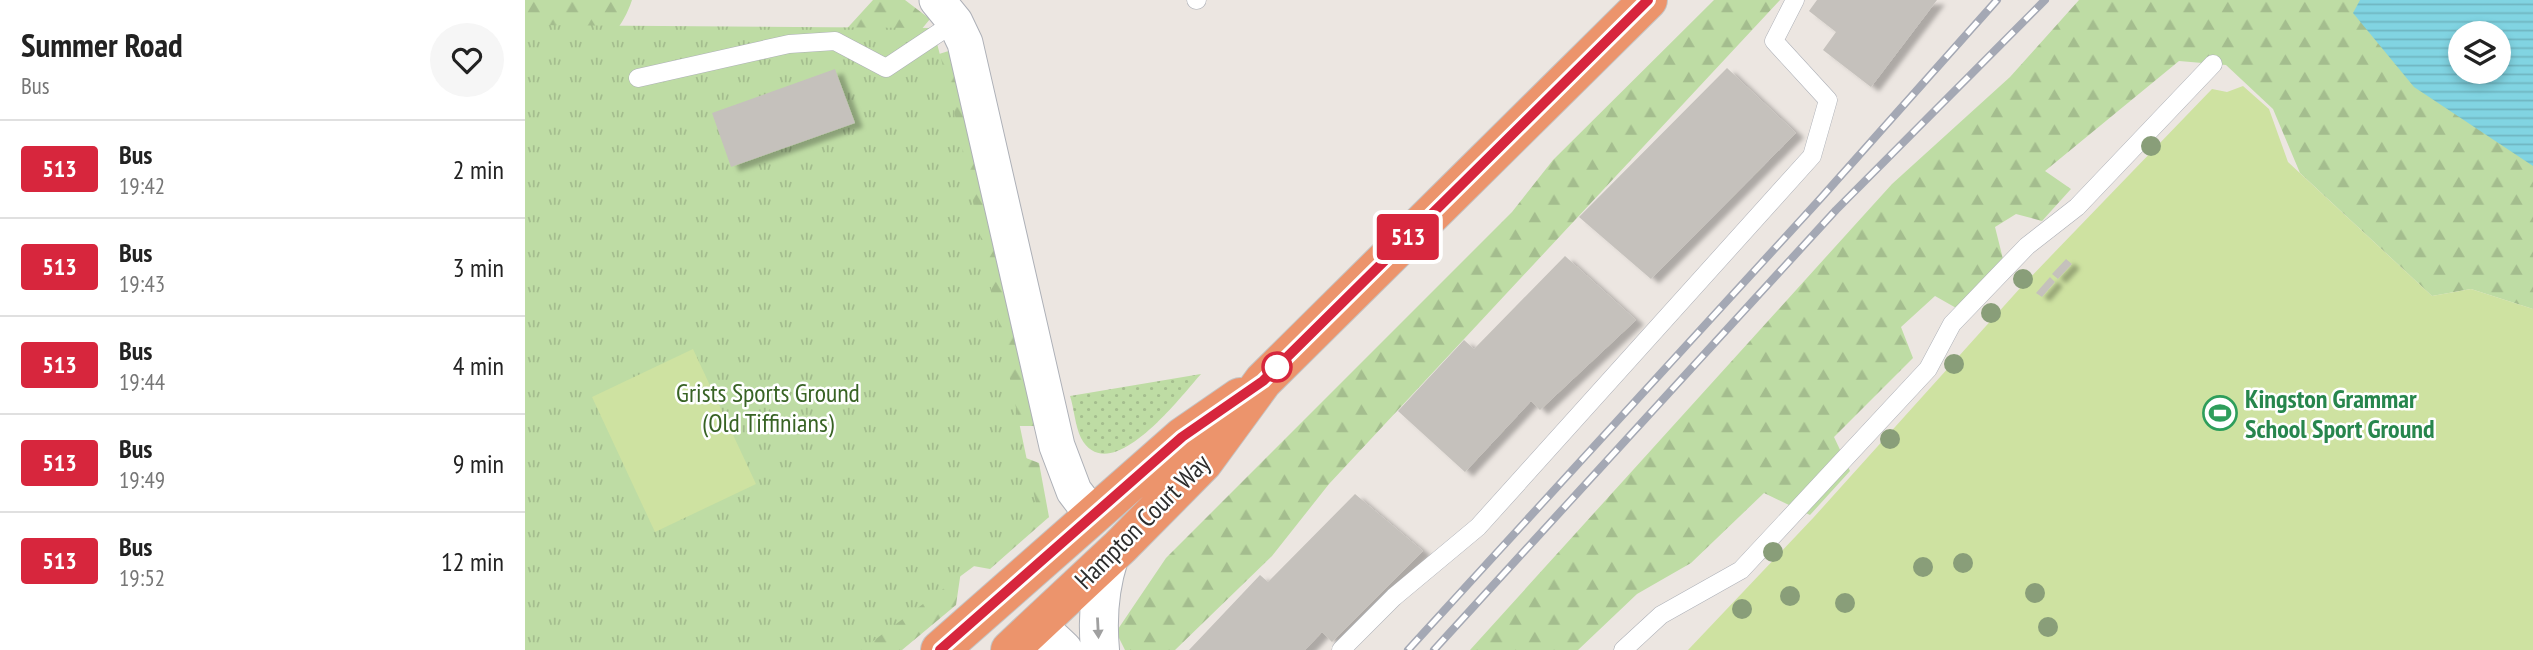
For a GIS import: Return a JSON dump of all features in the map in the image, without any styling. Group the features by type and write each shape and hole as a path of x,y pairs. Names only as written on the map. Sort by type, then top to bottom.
{"highway":[{"name":"Hampton Court Way","path":"1018,643 1203,463 1263,381 1648,0"},
{"name":"Hampton Court Way","path":"940,650 1182,437 1263,381"},
{"path":"1093,516 1114,552"}],"street":[{"path":"945,7 965,43 1057,446 1074,491 1093,516"},
{"path":"1100,650 1097,622 1100,588 1114,552"},
{"path":"1018,643 1038,631 1045,633 1063,650"}],"lane":[{"path":"1341,650 1394,597 1478,527 1812,156 1828,100 1774,41 1795,0"},
{"path":"638,78 789,44 835,41 885,68 945,7"},
{"path":"1623,650 1661,615 1741,570 1928,369 1952,324 2027,246 2077,208 2213,64"}],"green space":[{"path":"525,0 632,0 624,18 603,44 575,59 525,75"},
{"path":"873,0 905,0 930,19 907,47 841,35"},
{"path":"1714,0 1780,0 1329,484 1272,556 1175,650 1125,650 1116,632 1166,558 1512,212 1553,160"},
{"path":"2079,0 2533,0 2533,309 2471,289 2432,296 2300,173 2273,109 2226,65 2179,61 2045,171 2071,189 2042,221 2016,214 1995,227 2004,263 1965,313 1935,296 1901,327 1913,358 1834,437 1850,471 1810,515 1764,493 1691,563 1637,594 1578,650 1470,650 1892,184 2010,77"},
{"name":"Grists Sports Ground (Old Tiffinians)","path":"525,25 933,28 952,101 1039,518 861,650 525,650"},
{"path":"955,49 1040,426 1010,426 923,59"},
{"name":"Kingston Grammar School Sport Ground","path":"2243,86 2269,109 2288,162 2432,296 2471,289 2533,309 2533,650 1688,650 1814,517 2022,286 2212,89 2227,92"},
{"path":"693,349 756,484 655,532 592,397"},
{"path":"1201,374 1145,434 1127,447 1109,453 1094,451 1081,438 1070,396"},
{"path":"1000,448 1039,463 1049,517 990,569 962,564 956,605 902,650 821,650"}],"water":[{"path":"2360,0 2533,0 2533,166 2414,87 2353,13"}],"building":[{"path":"1817,0 1937,0 1871,87 1823,50 1836,32 1809,11"},
{"path":"1727,68 1796,133 1651,279 1579,217"},
{"path":"835,69 855,123 731,167 712,113"},
{"path":"1565,256 1636,320 1540,410 1531,401 1465,472 1398,411 1464,340 1474,349"},
{"path":"2066,259 2072,264 2058,279 2052,274"},
{"path":"2050,277 2055,282 2042,297 2036,293"},
{"path":"1355,494 1423,551 1332,642 1322,632 1305,650 1189,650 1260,575 1268,582"}],"railway":[{"path":"1408,650 1821,198 1997,0"},
{"path":"1434,650 1836,210 2045,0"}],"bus line":[{"name":"513","path":"940,650 1182,437 1263,381 1648,0"}],"place":[{"name":"Kingston Grammar School Sport Ground","path":"2220,413"}]}
